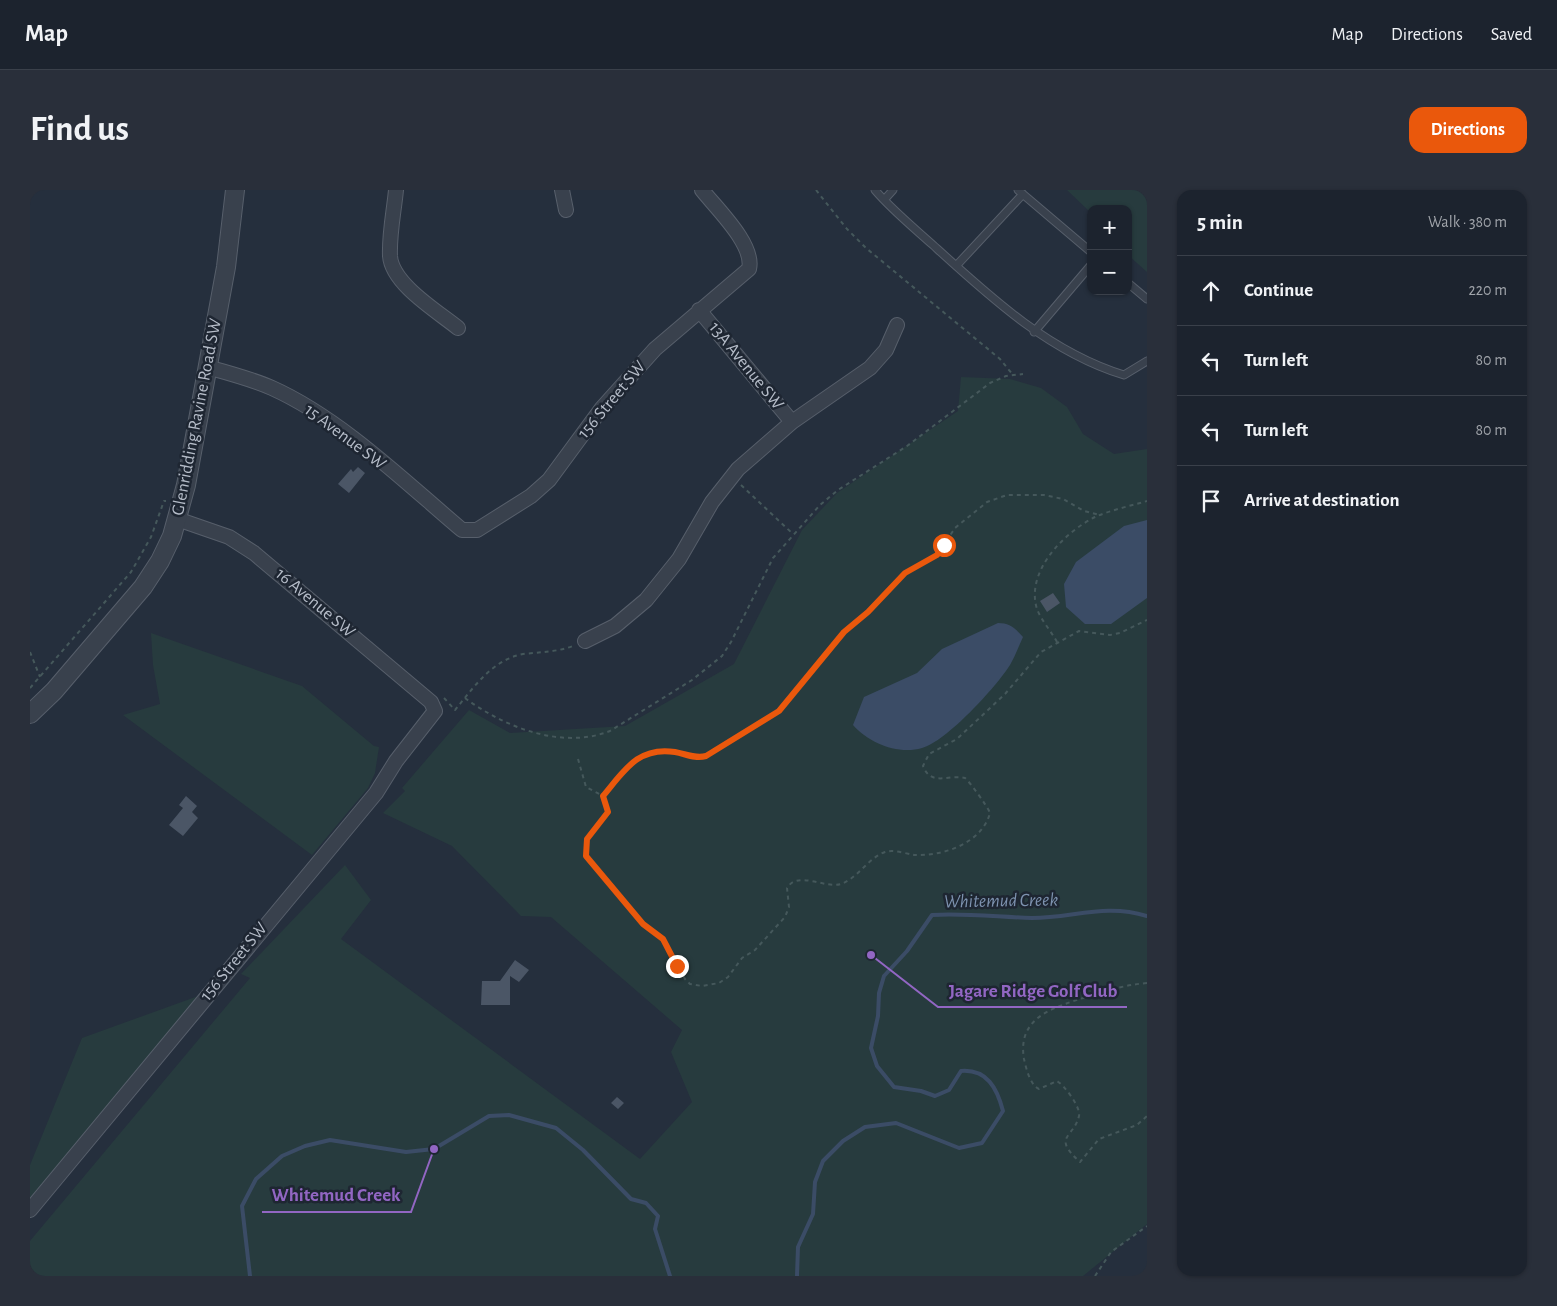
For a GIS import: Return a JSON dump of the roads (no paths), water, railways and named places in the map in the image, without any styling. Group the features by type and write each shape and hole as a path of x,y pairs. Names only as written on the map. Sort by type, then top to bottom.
{"street":[{"name":"Glenridding Ravine Road SW","path":"30,714 64,680 144,587 160,561 178,519 186,485 230,241 235,190"},
{"path":"396,190 390,256 396,275 404,284 458,328"},
{"path":"562,190 566,210"},
{"name":"156 Street SW","path":"469,531 477,530 531,496 548,480 602,408 655,349 749,269 751,261 744,242 702,190"},
{"name":"13A Avenue SW","path":"700,310 792,422"},
{"path":"585,641 615,626 656,589 679,558 712,502 732,477 759,450 792,422 870,368 886,350 897,325"},
{"name":"15 Avenue SW","path":"207,367 273,388 317,413 351,437 462,530 469,531"},
{"name":"16 Avenue SW","path":"178,519 221,533 254,553 431,702 435,711"},
{"name":"156 Street SW","path":"30,1210 376,793 396,760 435,711"}],"lane":[{"path":"874,190 956,266 1034,332 1102,369 1124,375 1147,361"},
{"path":"884,200 893,190"},
{"path":"956,266 1021,192 1089,250"},
{"path":"1034,332 1087,269"},
{"path":"1132,286 1147,299"}],"water":[{"path":"1147,520 1147,598 1111,624 1085,624 1066,607 1064,584 1076,562 1124,526"},
{"path":"998,623 1012,627 1023,637 1014,658 983,699 957,725 932,744 913,750 894,749 867,737 853,725 864,697 917,673 942,649"}],"waterway":[{"name":"Whitemud Creek","path":"797,1276 798,1247 813,1214 815,1182 823,1161 843,1141 865,1127 896,1123 959,1148 982,1143 1003,1111 994,1088 990,1082 978,1073 961,1071 949,1090 935,1096 921,1091 894,1087 877,1066 871,1048 878,1016 879,993 884,976 907,951 932,915 1032,918 1117,911 1147,916"},
{"name":"Whitemud Creek","path":"250,1276 242,1206 256,1179 282,1156 305,1146 330,1140 406,1152 434,1149 489,1116 509,1115 556,1128 583,1150 631,1199 646,1203 658,1216 655,1229 670,1276"}],"place":[{"name":"Jagare Ridge Golf Club","path":"871,955"},
{"name":"Whitemud Creek","path":"434,1149"}]}
